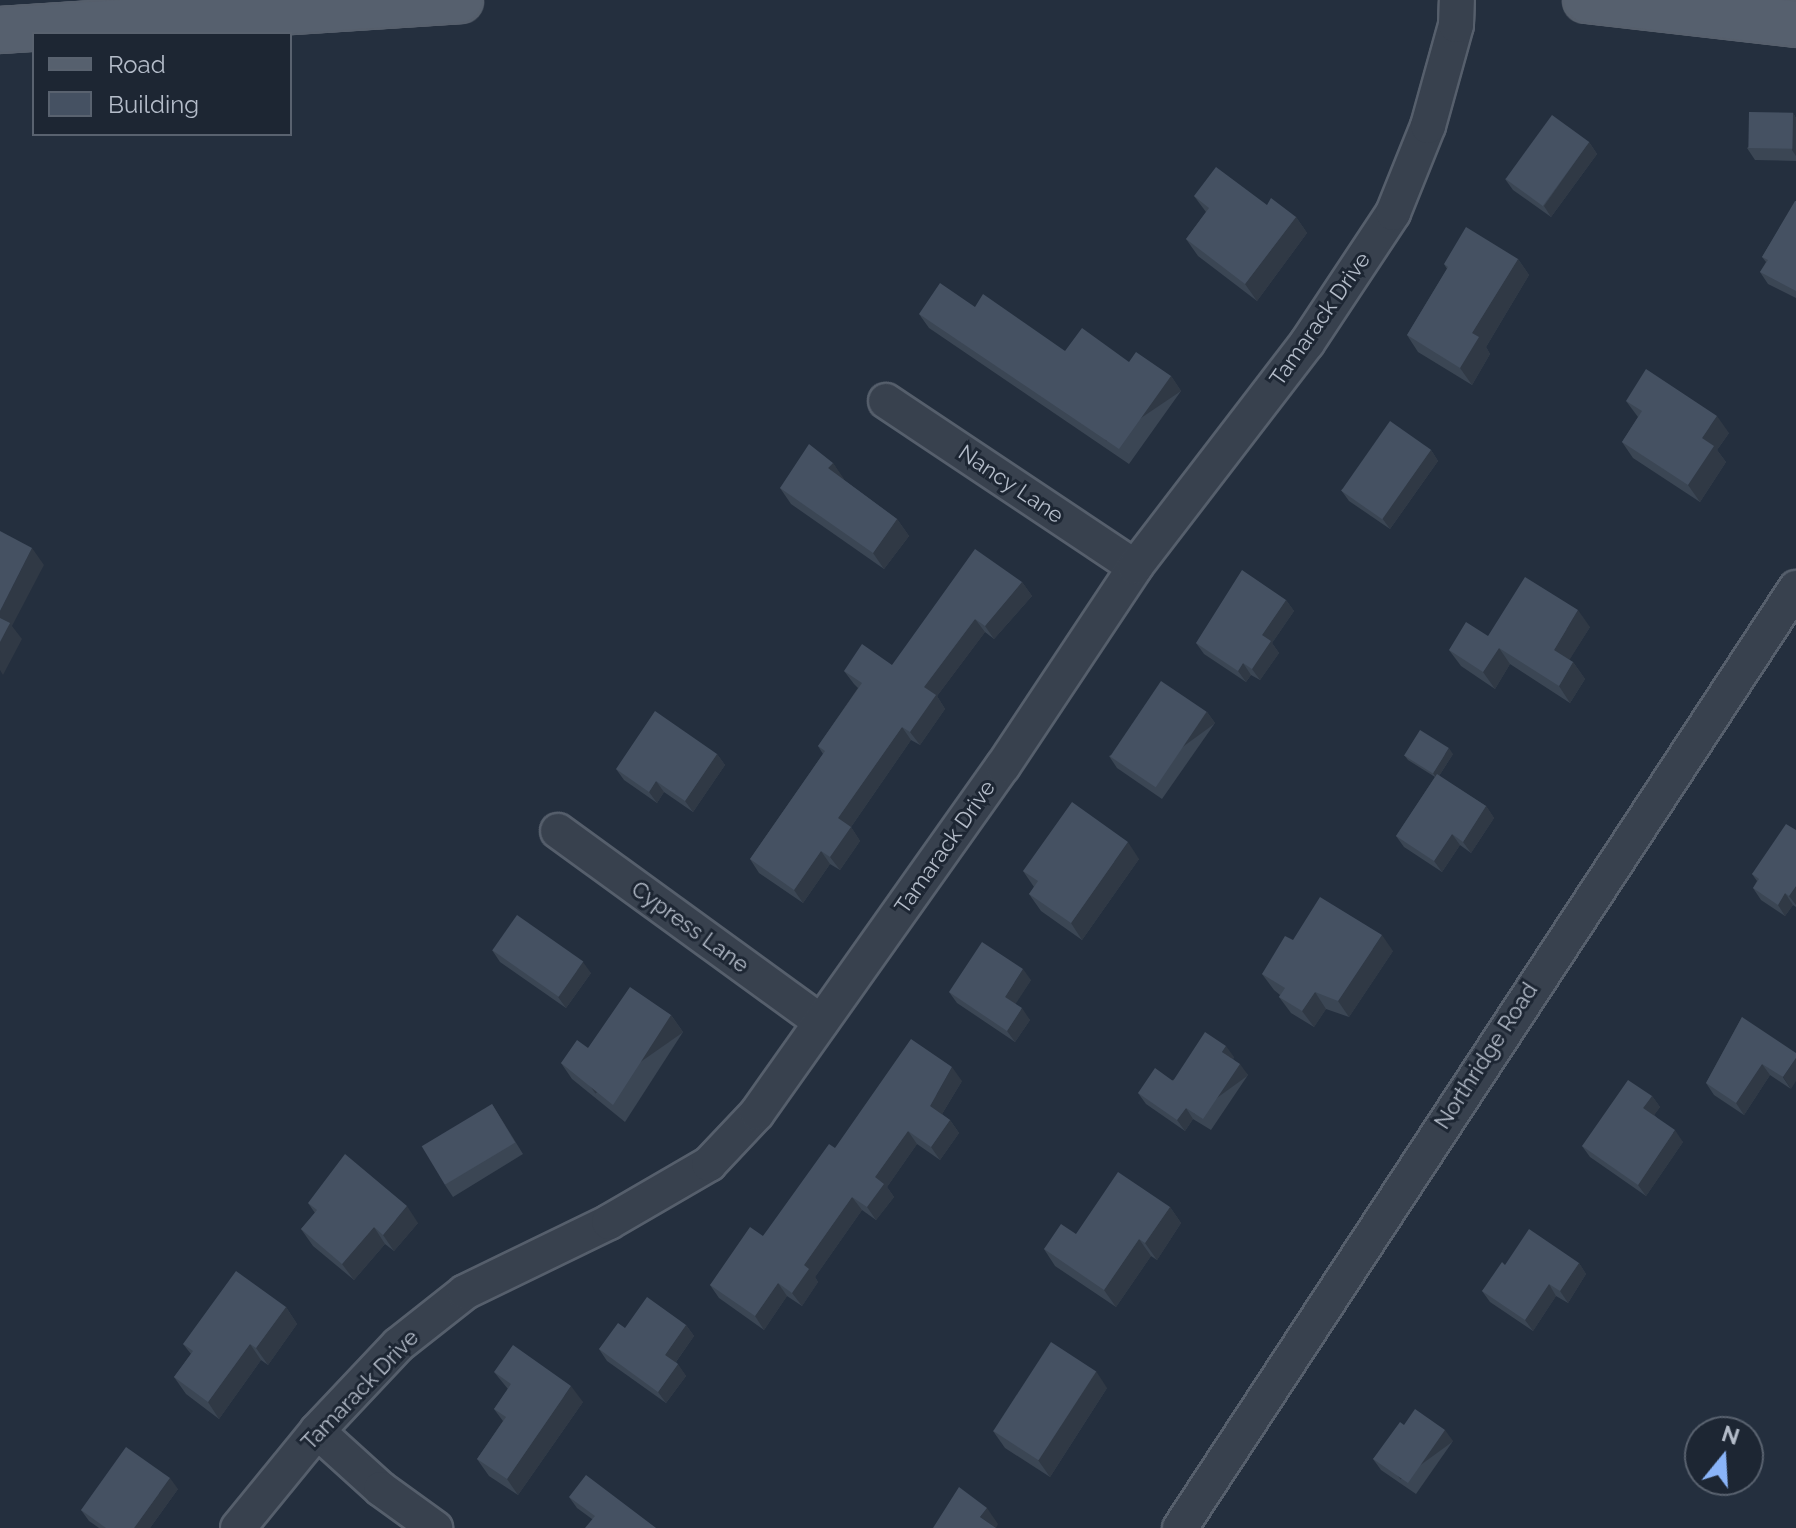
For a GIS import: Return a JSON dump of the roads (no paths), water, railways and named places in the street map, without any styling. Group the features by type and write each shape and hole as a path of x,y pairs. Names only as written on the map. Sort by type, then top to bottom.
{"main road":[{"path":"0,30 460,0"},
{"path":"1586,0 1788,16"}],"street":[{"name":"Tamarack Drive","path":"238,1528 317,1431 398,1345 465,1292 609,1222 709,1164 757,1113 1003,766 1135,567 1307,343 1393,213 1428,126 1456,25 1457,0"},
{"name":"Nancy Lane","path":"886,401 1135,567"},
{"name":"Northridge Road","path":"1180,1528 1796,588"},
{"name":"Cypress Lane","path":"558,831 821,1022"},
{"path":"317,1431 381,1489 435,1528"}]}
